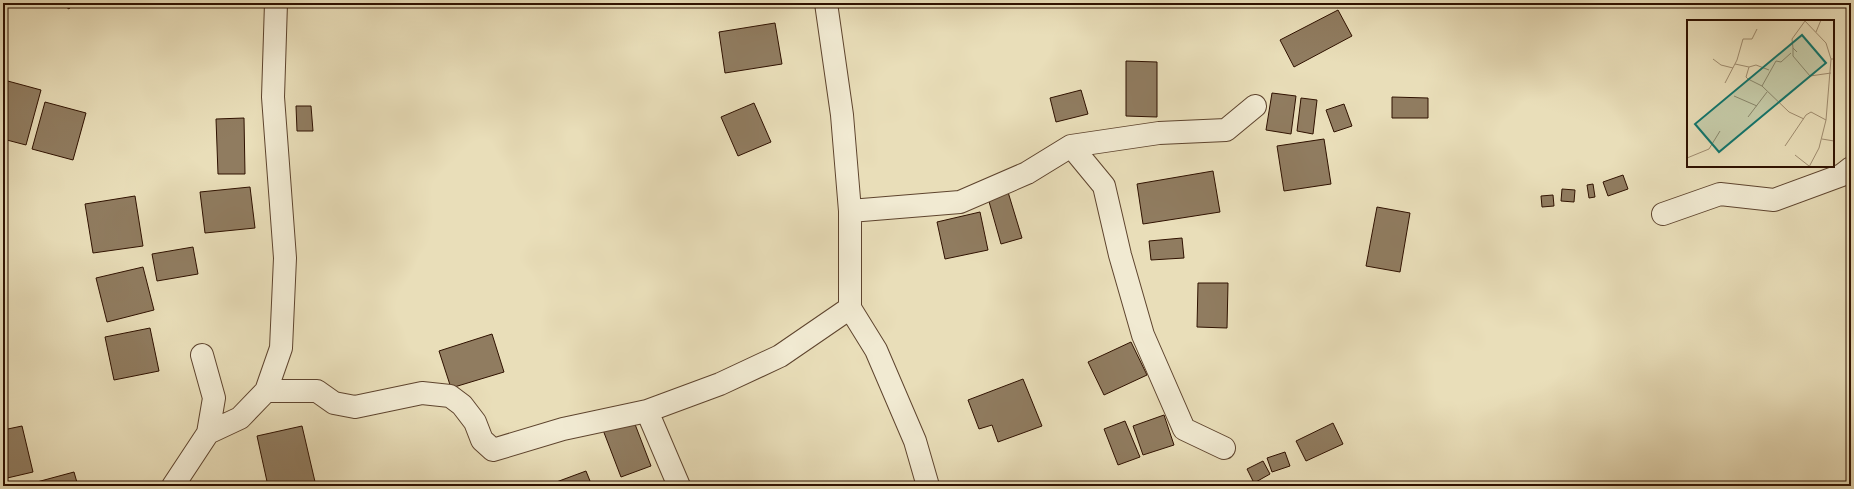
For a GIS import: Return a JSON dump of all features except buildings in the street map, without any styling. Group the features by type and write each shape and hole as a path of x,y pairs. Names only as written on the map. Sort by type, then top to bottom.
{"street":[{"path":"208,433 240,418 266,391 281,348 285,258 273,97 276,3"},
{"path":"826,3 842,115 850,211 850,308 876,350 915,441 928,486"},
{"path":"850,211 960,202 1027,173 1071,146 1159,133 1226,130 1255,106"},
{"path":"1071,146 1104,186 1120,255 1143,335 1184,429 1224,448"},
{"path":"1663,214 1720,194 1774,200 1842,176 1851,168"},
{"path":"266,391 317,390 334,403 355,406 422,393 450,396 466,410 475,422 482,440 493,450 563,429 647,411 720,384 780,356 850,308"},
{"path":"173,486 208,433 214,398 202,355"},
{"path":"647,411 678,486"}]}
